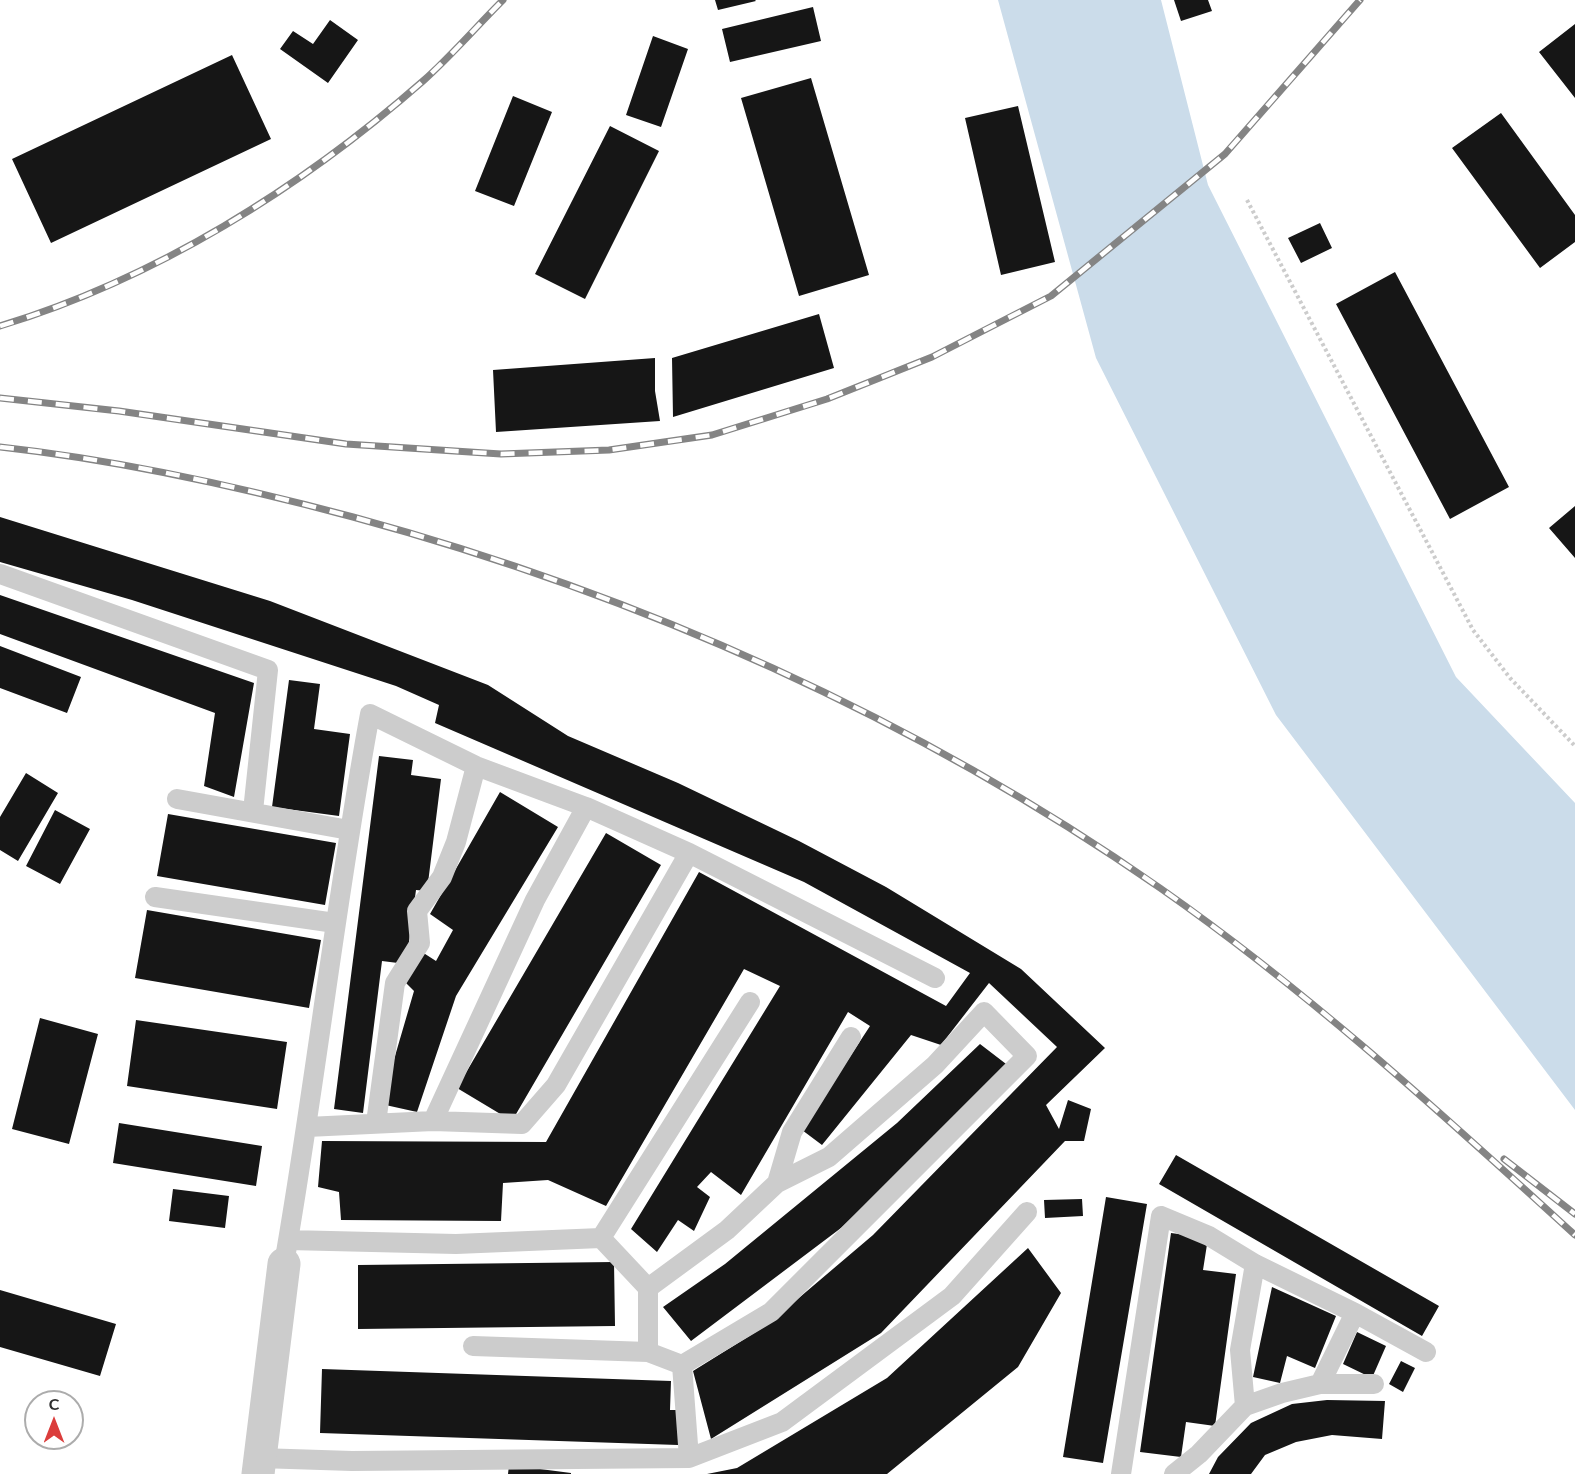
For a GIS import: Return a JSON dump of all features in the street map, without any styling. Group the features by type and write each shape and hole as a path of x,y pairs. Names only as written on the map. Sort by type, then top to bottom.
{"street":[{"path":"258,1466 286,1252"}],"lane":[{"path":"0,574 268,670 253,811"},
{"path":"648,1352 648,1288 601,1238 286,1252 307,1127 349,830 370,714 476,766 586,807 689,853 935,978"},
{"path":"376,1123 395,983 420,943 417,911 442,877 456,842 476,766"},
{"path":"177,799 349,830"},
{"path":"433,1120 535,900 586,807"},
{"path":"307,1127 433,1120 522,1124 556,1085 689,853"},
{"path":"155,897 335,923"},
{"path":"601,1238 750,1002"},
{"path":"648,1288 727,1230 777,1183 829,1157 935,1065 984,1012 1027,1056 771,1312 682,1365"},
{"path":"777,1183 792,1132 851,1037"},
{"path":"258,1466 441,1467 689,1458 782,1422 952,1296 1027,1212"},
{"path":"1121,1474 1161,1216 1209,1236 1255,1264 1355,1313 1426,1352"},
{"path":"1245,1406 1240,1350 1255,1264"},
{"path":"1320,1384 1355,1313"},
{"path":"473,1346 648,1352 682,1365"},
{"path":"682,1365 689,1458"},
{"path":"1174,1474 1199,1454 1245,1406 1282,1393 1320,1384 1374,1384"}],"path":[{"path":"1247,200 1473,630 1510,678 1575,746"}],"water":[{"path":"998,0 1161,0 1208,185 1456,677 1575,803 1575,1110 1276,715 1096,358"}],"building":[{"path":"715,0 755,0 756,1 718,10"},
{"path":"1174,0 1208,0 1212,11 1181,21"},
{"path":"813,7 821,41 730,62 722,29"},
{"path":"330,20 358,40 328,83 280,49 293,31 313,44"},
{"path":"1575,24 1575,98 1539,52"},
{"path":"653,36 688,49 661,127 626,115"},
{"path":"232,55 271,139 51,243 12,159"},
{"path":"811,78 869,275 799,296 741,98"},
{"path":"513,96 552,112 514,206 475,191"},
{"path":"1018,106 1055,262 1001,275 965,118"},
{"path":"1501,113 1575,215 1575,242 1540,268 1452,148"},
{"path":"610,126 659,151 585,299 535,274"},
{"path":"1320,223 1332,248 1301,263 1288,238"},
{"path":"1395,272 1509,487 1450,519 1336,304"},
{"path":"819,314 834,368 673,417 672,358"},
{"path":"655,358 655,391 660,421 496,432 493,370"},
{"path":"1575,506 1575,558 1549,528"},
{"path":"0,517 270,601 488,685 568,736 678,783 799,841 886,887 1021,969 1105,1048 1046,1105 1059,1129 1068,1100 1091,1109 1084,1141 1065,1141 881,1333 711,1439 693,1371 767,1325 873,1235 1057,1047 989,983 941,1045 911,1035 822,1145 802,1130 870,1026 848,1012 741,1195 711,1172 697,1187 710,1197 694,1231 678,1220 657,1252 631,1229 780,986 744,969 606,1206 548,1180 503,1183 501,1221 341,1220 339,1192 318,1187 322,1141 546,1142 699,872 946,1006 970,973 804,882 435,723 439,705 396,686 132,600 0,562"},
{"path":"0,595 254,683 234,797 204,786 215,713 0,634"},
{"path":"0,646 81,677 67,713 0,688"},
{"path":"289,680 320,684 314,729 350,734 339,816 272,807"},
{"path":"379,756 413,760 411,775 441,779 427,891 416,890 406,964 382,961 363,1113 334,1109"},
{"path":"26,773 58,793 18,861 0,850 0,817"},
{"path":"500,792 558,827 456,996 417,1112 381,1104 414,991 406,983 422,952 436,961 453,930 430,914"},
{"path":"55,810 90,829 60,884 26,866"},
{"path":"168,814 336,843 325,905 157,876"},
{"path":"606,833 661,865 512,1121 457,1088"},
{"path":"147,910 321,940 309,1008 135,978"},
{"path":"40,1018 98,1034 69,1144 12,1129"},
{"path":"136,1020 287,1042 277,1109 127,1086"},
{"path":"980,1044 1010,1067 841,1228 691,1341 663,1307 725,1264 897,1123"},
{"path":"119,1123 262,1146 256,1186 113,1163"},
{"path":"1176,1155 1439,1306 1422,1336 1159,1184"},
{"path":"173,1189 229,1196 225,1228 169,1221"},
{"path":"1106,1197 1147,1204 1103,1463 1063,1457"},
{"path":"1082,1199 1083,1216 1045,1218 1044,1200"},
{"path":"1171,1233 1208,1238 1203,1270 1236,1274 1215,1426 1186,1422 1181,1457 1140,1452"},
{"path":"1028,1248 1061,1293 1018,1367 887,1474 707,1474 737,1468 887,1378"},
{"path":"614,1262 615,1326 358,1329 358,1265"},
{"path":"1272,1287 1336,1316 1315,1368 1287,1356 1280,1383 1253,1377"},
{"path":"0,1290 116,1324 100,1376 0,1347"},
{"path":"1357,1332 1386,1346 1372,1378 1343,1364"},
{"path":"1401,1361 1415,1368 1403,1392 1389,1384"},
{"path":"322,1369 671,1381 670,1410 679,1410 678,1445 320,1433"},
{"path":"1327,1400 1385,1401 1382,1439 1332,1435 1296,1442 1265,1455 1251,1474 1209,1474 1218,1457 1251,1423 1292,1404"},
{"path":"509,1465 571,1473 571,1474 508,1474"}],"railway":[{"path":"0,326 114,283 170,256 224,226 276,193 327,158 423,81 503,0"},
{"path":"0,398 119,411 346,444 501,454 609,450 712,435 827,399 932,357 1051,296 1225,154 1360,0"},
{"path":"0,447 89,459 222,485 353,517 460,548 566,584 670,624 773,668 873,716 971,769 1067,826 1215,928 1269,969 1373,1055 1575,1235"},
{"path":"1504,1159 1575,1214"}]}
